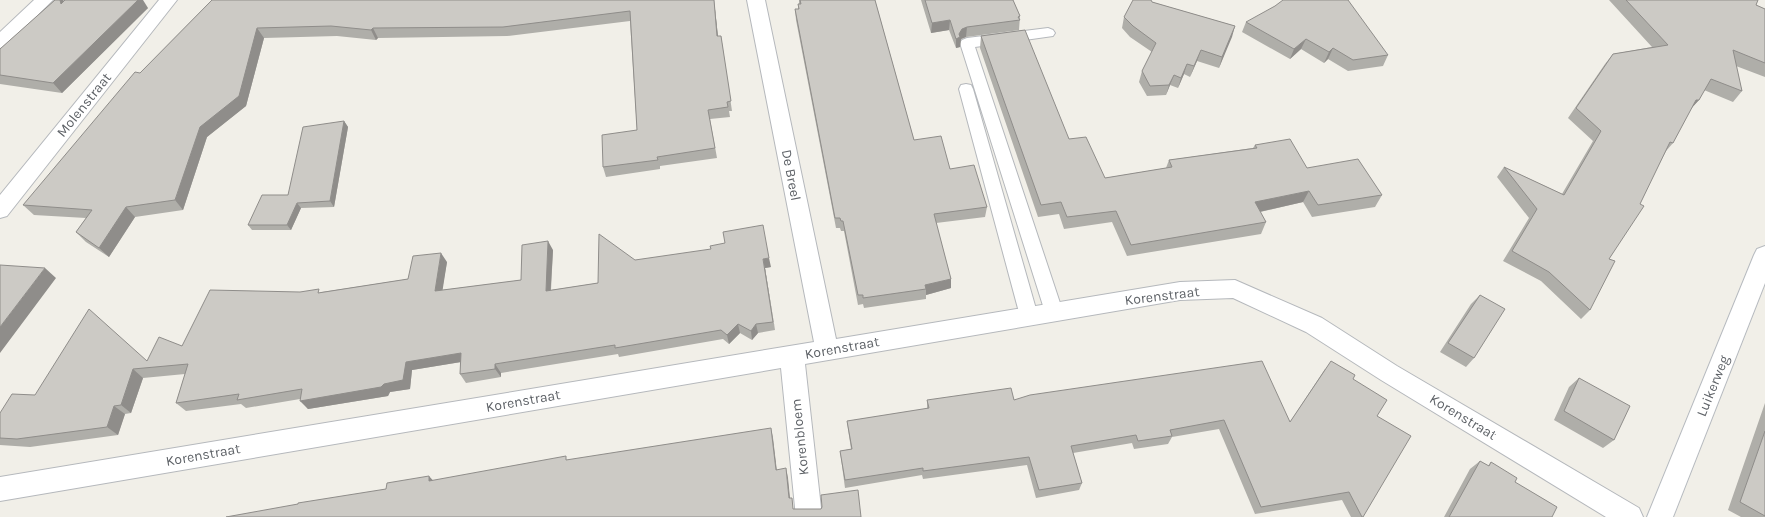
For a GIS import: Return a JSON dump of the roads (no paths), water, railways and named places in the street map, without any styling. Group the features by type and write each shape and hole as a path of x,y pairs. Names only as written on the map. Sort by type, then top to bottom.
{"street":[{"path":"0,42 44,0"},
{"name":"Molenstraat","path":"0,210 168,0"},
{"name":"De Breel","path":"756,0 827,350"},
{"name":"Luikerweg","path":"1660,517 1765,256"},
{"name":"Korenstraat","path":"0,489 1180,291 1235,289 1314,325 1389,373 1630,517"},
{"name":"Korenbloem","path":"792,356 809,517"}],"lane":[{"path":"1048,33 968,43 1054,312"},
{"path":"966,90 1029,316"}]}
